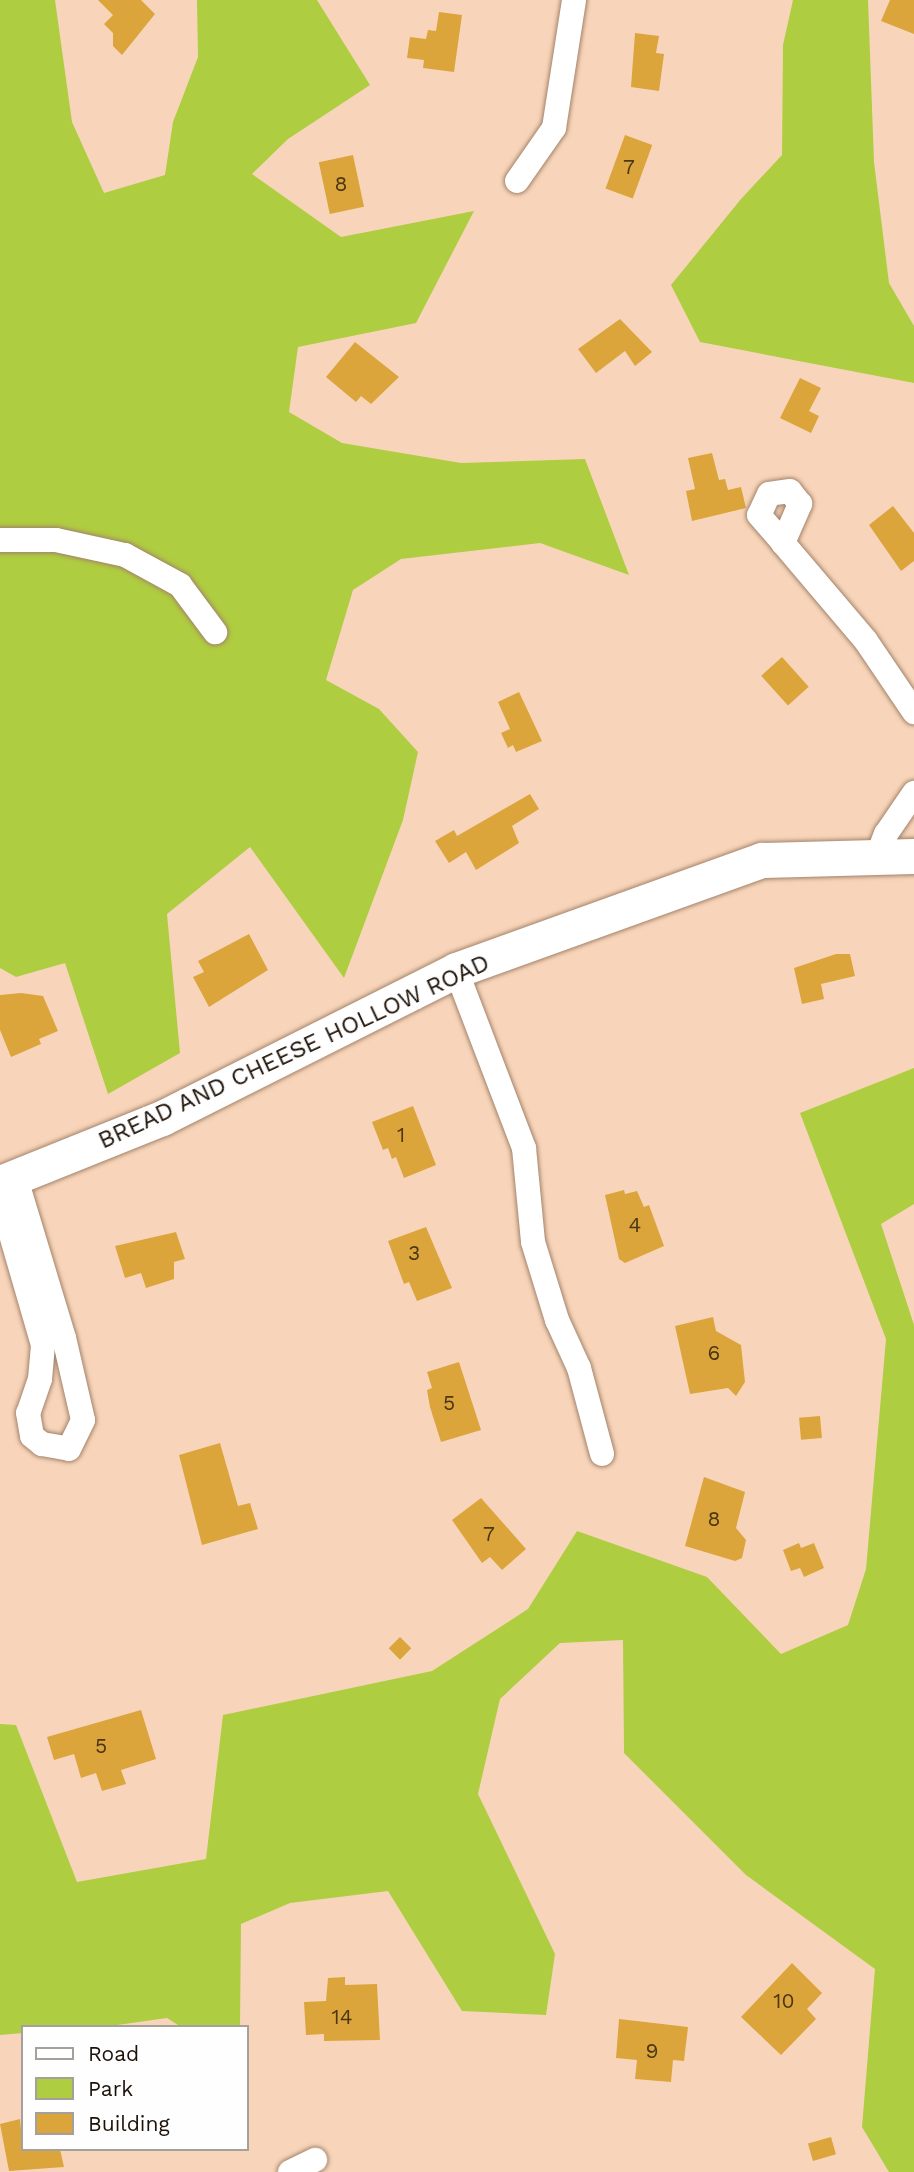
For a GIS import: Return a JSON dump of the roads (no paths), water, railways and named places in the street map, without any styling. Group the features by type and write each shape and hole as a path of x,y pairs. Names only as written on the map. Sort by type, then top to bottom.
{"main road":[{"name":"BREAD AND CHEESE HOLLOW ROAD","path":"5,1186 162,1118 456,970 762,860 914,856"}],"street":[{"path":"517,181 554,128 574,0"},
{"path":"0,540 56,540 125,555 180,585 215,632"},
{"path":"783,543 866,641 914,712"},
{"path":"877,857 886,834 914,793"},
{"path":"456,970 524,1148 533,1242 557,1320 579,1368 602,1454"},
{"path":"5,1186 64,1338 83,1420 69,1449 42,1444 32,1436 28,1413 40,1379 43,1345 5,1186"},
{"path":"290,2172 316,2160"}]}
